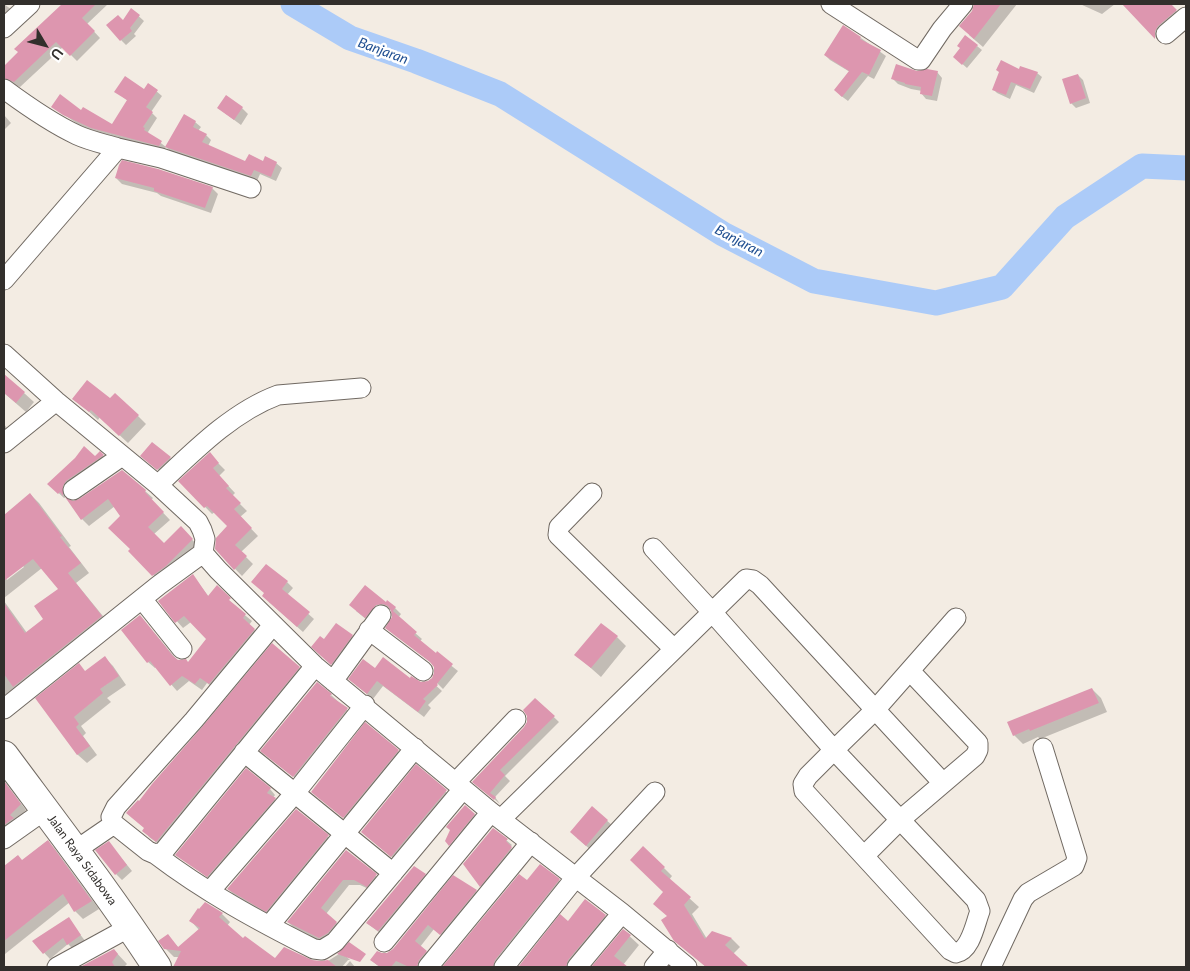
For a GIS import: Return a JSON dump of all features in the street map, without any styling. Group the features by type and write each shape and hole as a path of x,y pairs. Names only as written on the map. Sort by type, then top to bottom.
{"highway":[{"name":"Jalan Raya Sidabowa","path":"4,755 76,850 157,967"}],"street":[{"path":"4,28 30,4"},
{"path":"831,4 918,60 921,60 942,29 963,4"},
{"path":"1166,34 1186,17"},
{"path":"4,89 47,119 85,138 161,158 251,188"},
{"path":"4,280 118,148"},
{"path":"4,354 56,401 158,485 198,522 205,540 203,553 4,709"},
{"path":"158,485 200,445 265,399 278,395 361,388"},
{"path":"4,444 56,401"},
{"path":"73,490 122,456"},
{"path":"592,493 559,527 558,535 674,649"},
{"path":"653,548 834,750 976,900 980,911 967,946 961,952 956,953 950,950 804,791 803,784 808,776 834,750 875,710 956,618"},
{"path":"203,553 315,666 496,816 622,913 686,967"},
{"path":"384,942 496,816 746,579 753,580 760,585 943,784"},
{"path":"142,599 182,649"},
{"path":"333,681 380,615"},
{"path":"273,625 188,727 116,807 111,818 114,824 148,851 155,854 187,878 269,926 314,949 322,950 335,942 393,874 460,785 516,719"},
{"path":"369,630 423,671"},
{"path":"155,854 163,852 174,840 315,666"},
{"path":"864,856 900,820 975,756 978,750 978,743 910,671"},
{"path":"210,892 295,793 365,706"},
{"path":"269,926 415,748"},
{"path":"991,967 1023,899 1028,893 1074,866 1077,858 1044,748"},
{"path":"244,752 393,874"},
{"path":"504,967 576,877 655,792"},
{"path":"4,839 45,810"},
{"path":"76,850 114,824"},
{"path":"428,967 531,842"},
{"path":"577,967 622,913"},
{"path":"57,967 130,927"},
{"path":"654,967 668,950"}],"building":[{"path":"62,4 96,4 82,18 95,31 70,56 56,42 14,82 4,78 4,66 18,52 14,49"},
{"path":"974,4 1001,4 974,39 959,26 972,11"},
{"path":"1122,4 1171,4 1177,10 1158,26 1155,31 1155,39"},
{"path":"131,8 140,15 130,28 132,31 120,41 106,25 118,15 123,20"},
{"path":"843,25 861,37 860,39 881,50 869,75 862,72 842,97 834,90 849,71 824,55"},
{"path":"965,35 978,45 962,65 953,57 960,48 957,46"},
{"path":"1001,60 1019,69 1020,66 1038,72 1030,89 1011,82 1006,95 992,90 999,72 996,70"},
{"path":"896,64 917,71 927,69 938,71 932,96 920,94 921,87 891,79"},
{"path":"1078,74 1086,98 1070,104 1062,79"},
{"path":"125,76 144,89 148,83 158,90 146,107 153,112 143,127 145,128 144,130 162,141 159,146 91,128 63,115 51,107 60,94 81,110 83,107 112,124 127,100 114,92"},
{"path":"226,95 243,107 234,120 217,108"},
{"path":"184,114 196,121 193,127 207,134 202,142 245,161 249,154 263,161 265,156 277,162 271,177 254,170 251,176 165,147"},
{"path":"122,160 158,169 213,187 205,208 154,191 154,188 115,178"},
{"path":"4,374 25,392 16,403 4,393"},
{"path":"87,380 110,398 115,393 139,415 119,436 91,410 89,412 72,399"},
{"path":"152,442 171,457 157,470 140,456"},
{"path":"84,446 95,456 100,451 104,455 66,481 63,486 63,496 60,492 58,494 47,484 75,458"},
{"path":"210,452 219,463 213,468 229,486 226,488 241,503 234,509 252,528 235,545 247,556 234,570 215,549 216,538 227,526 207,506 204,508 178,481"},
{"path":"122,470 146,490 145,492 164,512 148,527 164,543 181,526 193,539 166,566 152,576 128,551 130,549 108,528 120,516 108,499 81,520 65,497 73,501 79,499"},
{"path":"30,493 62,536 60,537 81,563 68,573 102,616 13,687 4,674 4,603 25,633 43,619 34,606 58,589 33,559 4,581 4,515"},
{"path":"266,564 288,581 282,589 310,612 297,627 262,596 264,593 251,582"},
{"path":"193,574 208,596 217,585 231,598 229,600 246,614 243,618 255,629 209,684 200,678 195,684 182,676 170,686 150,661 147,663 121,630 140,615 173,656 178,660 186,659 188,662 206,639 184,616 175,623 158,601"},
{"path":"365,585 386,602 387,600 396,607 393,611 417,632 414,635 453,664 438,685 423,699 426,701 418,712 377,681 367,694 348,679 363,659 375,668 383,657 410,678 411,676 421,682 428,681 434,673 434,667 430,662 385,628 392,617 388,606 383,604 376,605 365,618 349,605"},
{"path":"336,623 353,635 331,665 311,647 320,636 324,639"},
{"path":"601,623 618,636 591,668 574,655"},
{"path":"272,643 300,667 156,842 142,831 144,828 126,813 139,801"},
{"path":"105,656 119,676 100,689 103,693 74,717 79,724 76,727 90,746 77,755 35,698 79,663 85,671"},
{"path":"317,682 332,694 330,696 348,708 293,777 260,751"},
{"path":"1092,688 1099,703 1013,736 1007,722"},
{"path":"535,698 555,716 500,770 505,775 490,793 496,797 494,800 472,782 524,727 527,722 527,716 523,710"},
{"path":"365,722 399,750 343,818 311,792"},
{"path":"416,764 447,790 391,857 361,832"},
{"path":"246,768 271,788 267,793 276,798 207,877 175,855"},
{"path":"4,781 21,804 10,815 14,818 4,825"},
{"path":"465,805 475,814 449,846 445,841 450,830 446,827"},
{"path":"592,806 608,820 586,846 570,832"},
{"path":"296,809 329,835 266,912 227,889"},
{"path":"493,828 508,839 506,841 512,847 480,887 463,864"},
{"path":"48,840 92,901 74,912 63,894 4,941 4,866 18,855 22,860"},
{"path":"109,841 127,865 115,875 95,850"},
{"path":"643,846 665,867 661,871 691,897 684,905 705,939 712,931 732,938 725,945 749,967 706,967 674,941 661,920 667,916 653,904 663,892 630,860"},
{"path":"346,850 377,874 367,887 354,880 343,880 321,908 337,922 328,933 319,938 287,922"},
{"path":"540,864 560,879 495,960 493,967 442,967 519,874 527,880"},
{"path":"414,866 426,874 378,931 366,923"},
{"path":"453,875 477,890 440,935 428,925 415,941 427,951 419,960 417,967 409,967 396,961 391,967 380,967 370,960 377,951 387,953 393,949"},
{"path":"585,899 606,915 568,960 566,967 519,966 560,914 568,921"},
{"path":"205,902 223,913 219,917 243,938 245,936 275,958 284,947 312,960 328,960 337,967 173,967 181,951 164,949 158,941 168,934 178,947 200,928 189,921"},
{"path":"69,917 81,935 67,945 63,938 43,954 32,941"},
{"path":"623,929 631,935 614,956 628,967 591,967"},
{"path":"349,942 366,954 360,962 337,954"},
{"path":"114,949 118,954 112,962 115,967 80,967"}],"waterway":[{"name":"Banjaran","path":"293,4 350,38 416,61 500,94 723,234 814,281 936,303 1002,287 1065,217 1142,166 1186,168"}]}
